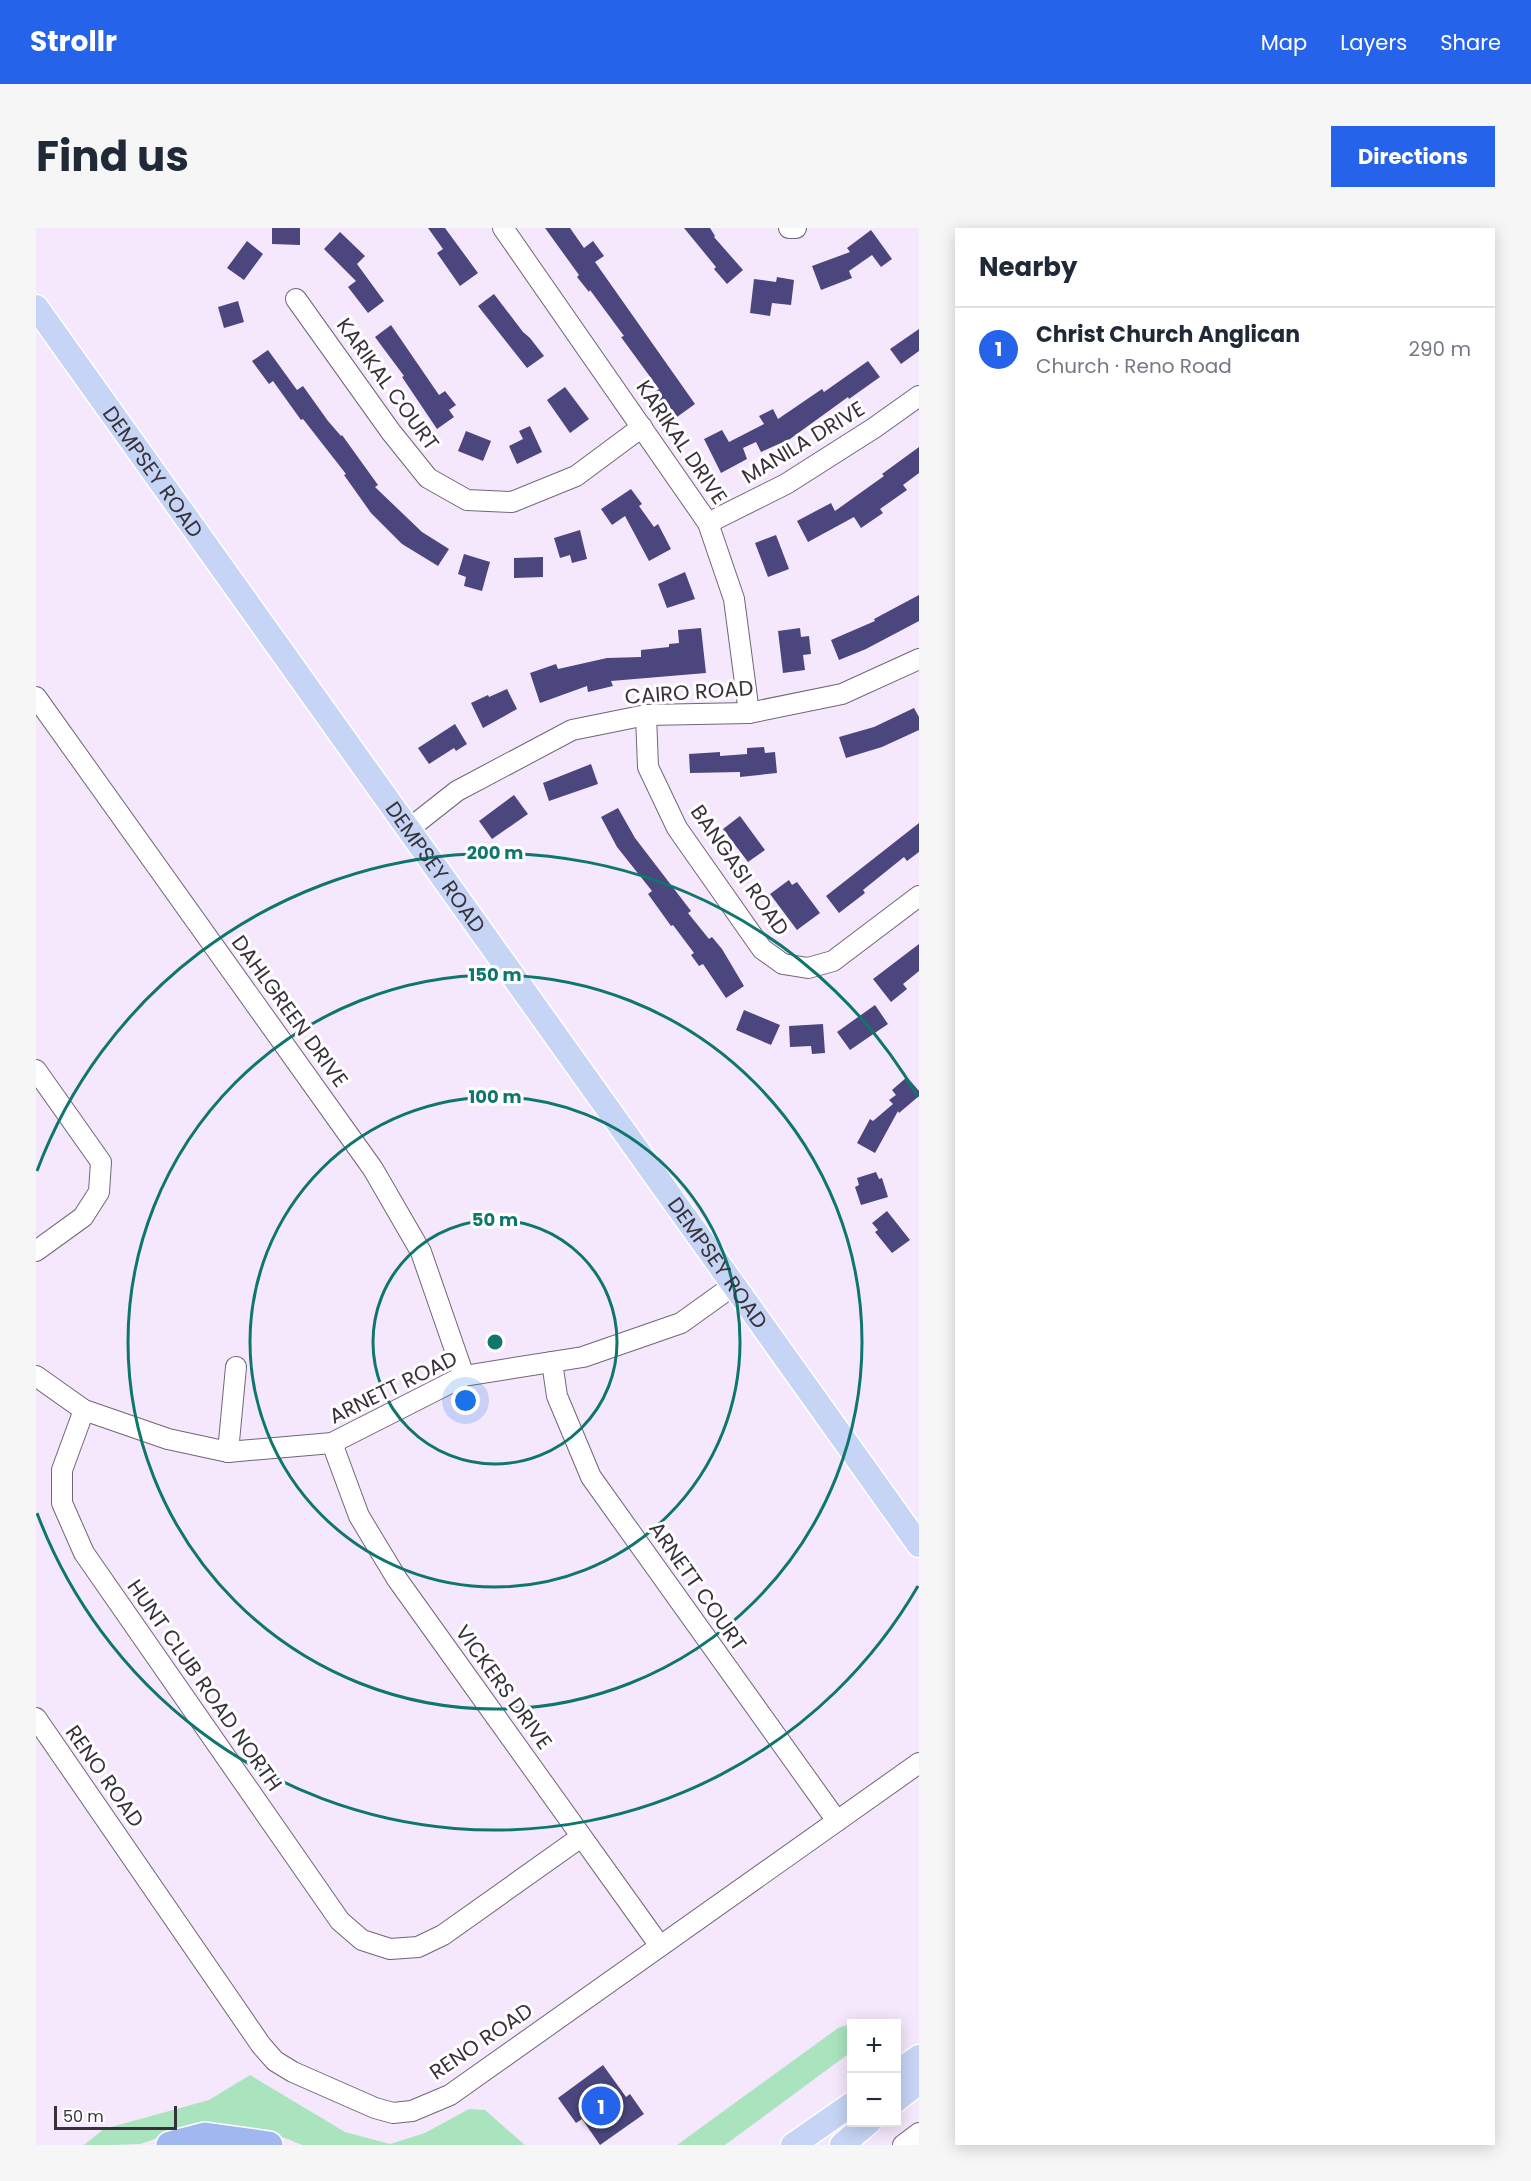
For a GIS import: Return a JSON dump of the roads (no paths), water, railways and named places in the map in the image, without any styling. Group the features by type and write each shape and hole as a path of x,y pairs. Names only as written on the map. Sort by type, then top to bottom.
{"highway":[{"path":"170,2145 206,2136 269,2145"}],"main road":[{"name":"DEMPSEY ROAD","path":"36,307 410,828 919,1545"},
{"path":"901,2070 919,2057"},
{"path":"901,2097 919,2082"},
{"path":"793,2145 847,2107"},
{"path":"842,2145 864,2127"}],"street":[{"name":"KARIKAL DRIVE","path":"503,228 708,523 734,599 749,714"},
{"path":"789,228 796,228"},
{"name":"KARIKAL COURT","path":"296,299 391,432 428,478 467,500 512,502 576,476 642,428"},
{"name":"MANILA DRIVE","path":"708,523 786,484 874,428 919,396"},
{"name":"CAIRO ROAD","path":"410,828 457,791 572,730 646,715 749,714 842,694 919,659"},
{"name":"DAHLGREEN DRIVE","path":"36,697 373,1169 422,1252 464,1376"},
{"name":"BANGASI ROAD","path":"646,715 648,767 677,828 762,949 783,964 808,968 833,961 919,896"},
{"path":"36,1070 101,1162 99,1191 83,1217 36,1251"},
{"name":"ARNETT ROAD","path":"36,1376 84,1410 168,1439 228,1452 332,1443 464,1376 583,1357 681,1323 734,1285"},
{"name":"ARNETT COURT","path":"552,1362 557,1396 591,1477 837,1821"},
{"path":"228,1452 236,1367"},
{"name":"HUNT CLUB ROAD NORTH","path":"84,1410 62,1470 62,1503 84,1552 340,1921 362,1940 390,1949 418,1947 443,1935 581,1837"},
{"name":"VICKERS DRIVE","path":"332,1443 358,1516 397,1579 660,1946"},
{"name":"RENO ROAD","path":"36,1718 261,2045 275,2061 293,2072 375,2108 393,2113 412,2111 450,2095 919,1763"},
{"path":"903,2145 919,2133"}],"place":[{"name":"Christ Church Anglican","path":"601,2106"}]}
